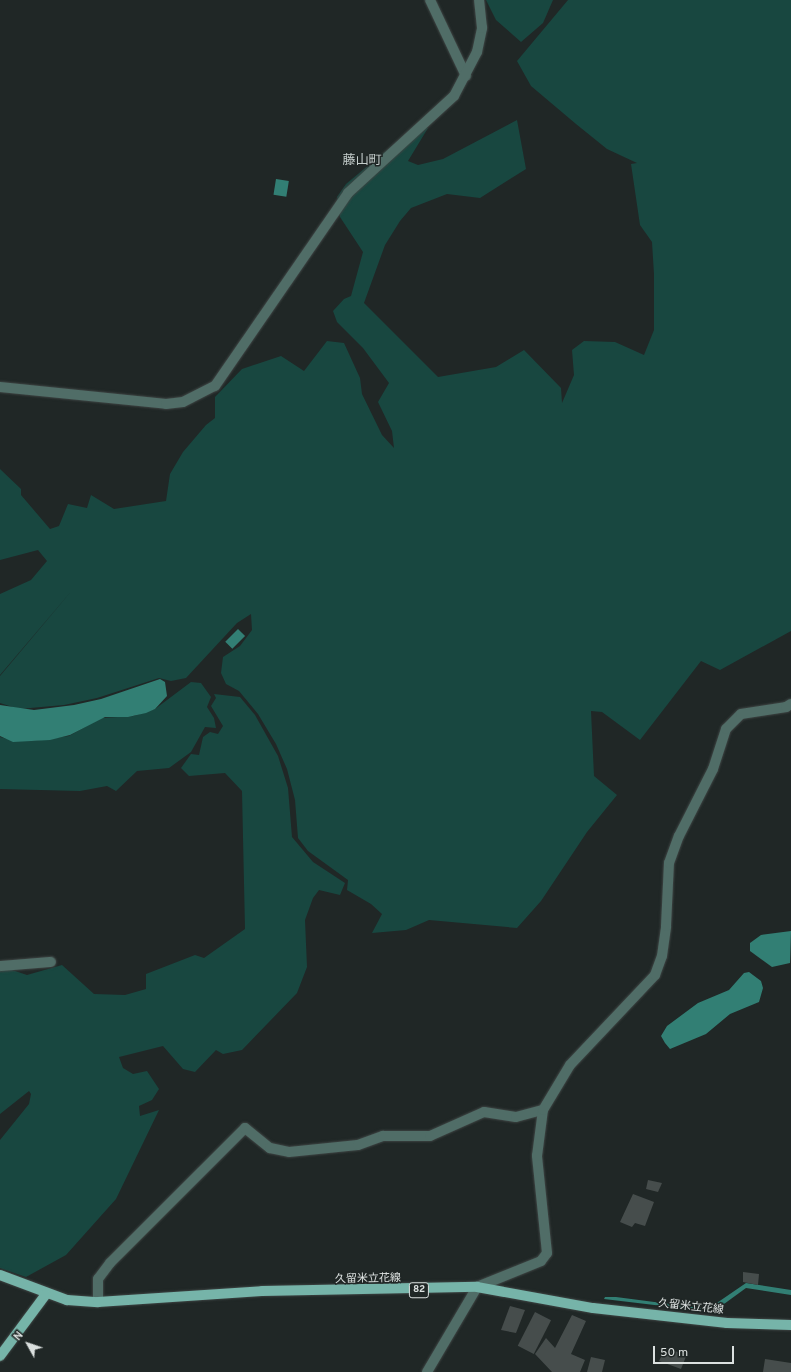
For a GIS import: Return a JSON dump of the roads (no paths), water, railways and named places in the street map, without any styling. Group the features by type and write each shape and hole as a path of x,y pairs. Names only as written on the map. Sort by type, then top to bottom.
{"main road":[{"name":"久留米立花線","path":"0,1275 46,1294 67,1300 98,1302 262,1291 477,1287 593,1308 728,1323 791,1325"},
{"path":"0,1356 46,1294"}],"street":[{"path":"430,0 466,76"},
{"path":"0,387 166,404 183,402 210,390 227,372 348,193 454,96 466,76 477,52 482,28 479,0"},
{"path":"427,1372 477,1287 541,1261 547,1253 537,1156 543,1110 570,1064 655,975 662,956 666,926 669,863 679,836 713,769 726,729 741,714 789,708"},
{"path":"0,966 6,963 51,962"},
{"path":"98,1302 98,1279 110,1263 245,1128 270,1148 289,1152 358,1145 383,1136 430,1136 484,1112 516,1117 543,1110"}],"district":[{"name":"藤山町","path":"362,161"}]}
